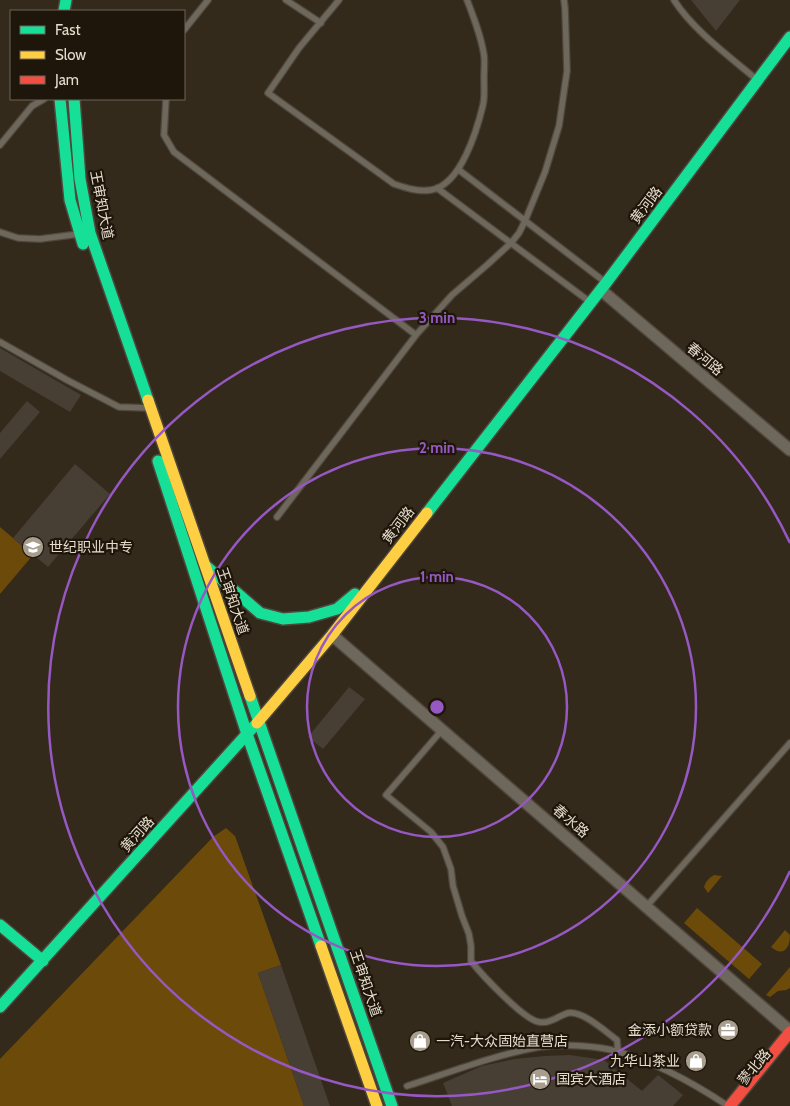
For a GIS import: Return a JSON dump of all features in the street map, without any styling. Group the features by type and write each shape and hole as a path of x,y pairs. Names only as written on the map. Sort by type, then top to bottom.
{"main road":[{"name":"黄河路","path":"0,1007 259,721 332,635 591,303 790,37"},
{"path":"60,100 70,200 84,233"},
{"name":"王审知大道","path":"74,100 84,233 145,408 205,565 392,1106"},
{"path":"145,408 247,734 377,1106"},
{"path":"205,565 260,613 283,619 310,618 337,609 376,577"},
{"path":"0,925 42,961"},
{"path":"729,1106 790,1032"},
{"name":"蓼北路","path":"740,1106 790,1048"}],"street":[{"name":"春河路","path":"603,287 790,450"},
{"name":"春水路","path":"332,635 790,1032"}],"lane":[{"path":"185,29 208,0"},
{"path":"286,0 321,23"},
{"path":"339,0 299,48 268,93 394,184 412,190 432,190 448,181 459,170 475,133 483,103 484,56 476,21 467,0"},
{"path":"277,517 416,335 452,295 511,243 526,221 545,172 559,126 567,71 564,0"},
{"path":"674,0 710,40 758,80"},
{"path":"0,144 32,106 42,100"},
{"path":"166,100 164,135 174,152 416,335"},
{"path":"459,170 526,221 603,287"},
{"path":"437,188 591,303"},
{"path":"0,232 18,238 40,239 84,233"},
{"path":"0,342 67,380 119,406 145,408"},
{"path":"442,730 386,795 431,832 443,847 453,886 469,934 471,961 483,976 526,1016 539,1022 555,1020 569,1013 582,1015 617,1040 618,1052"},
{"path":"646,907 790,743"},
{"path":"407,1086 508,1054 541,1047 603,1048 652,1064 729,1106"}],"shaded area":[{"path":"0,527 33,555 0,594"},
{"path":"226,828 235,836 281,965 258,973 304,1106 0,1106 0,1059 213,837"},
{"path":"714,875 722,876 708,893 704,887"},
{"path":"697,908 762,964 749,979 684,923"},
{"path":"785,930 790,935 787,948 782,951 775,950 771,947"},
{"path":"790,967 790,988 778,991 770,997 766,995"}],"building":[{"path":"691,0 740,0 716,31"},
{"path":"0,348 81,395 70,412 0,371"},
{"path":"27,401 40,412 0,459 0,433"},
{"path":"75,464 110,494 48,567 13,538"},
{"path":"349,687 365,699 323,749 308,737"},
{"path":"281,965 330,1106 304,1106 258,973"},
{"name":"国宾大酒店","path":"570,1055 604,1060 642,1091 658,1075 683,1095 673,1106 452,1106 443,1083 482,1066 515,1059"}],"traffic: fast":[{"path":"64,10 66,0"},
{"path":"427,513 606,283 790,37"},
{"path":"60,100 70,200 83,244"},
{"path":"74,100 80,179 90,233 148,400"},
{"path":"158,461 247,734 321,946"},
{"path":"207,567 260,613 283,619 309,617 337,609 355,594"},
{"path":"250,696 392,1106"},
{"path":"0,1007 257,723"},
{"path":"0,925 43,961"}],"traffic: slow":[{"path":"148,400 250,696"},
{"path":"257,723 332,635 427,513"},
{"path":"321,946 377,1106"}],"traffic: jam":[{"path":"730,1106 790,1032"}],"place":[{"name":"世纪职业中专","path":"33,547"},
{"name":"金添小额贷款","path":"728,1030"},
{"name":"一汽-大众固始直营店","path":"420,1041"},
{"name":"九华山茶业","path":"696,1061"},
{"name":"国宾大酒店","path":"540,1079"}]}
